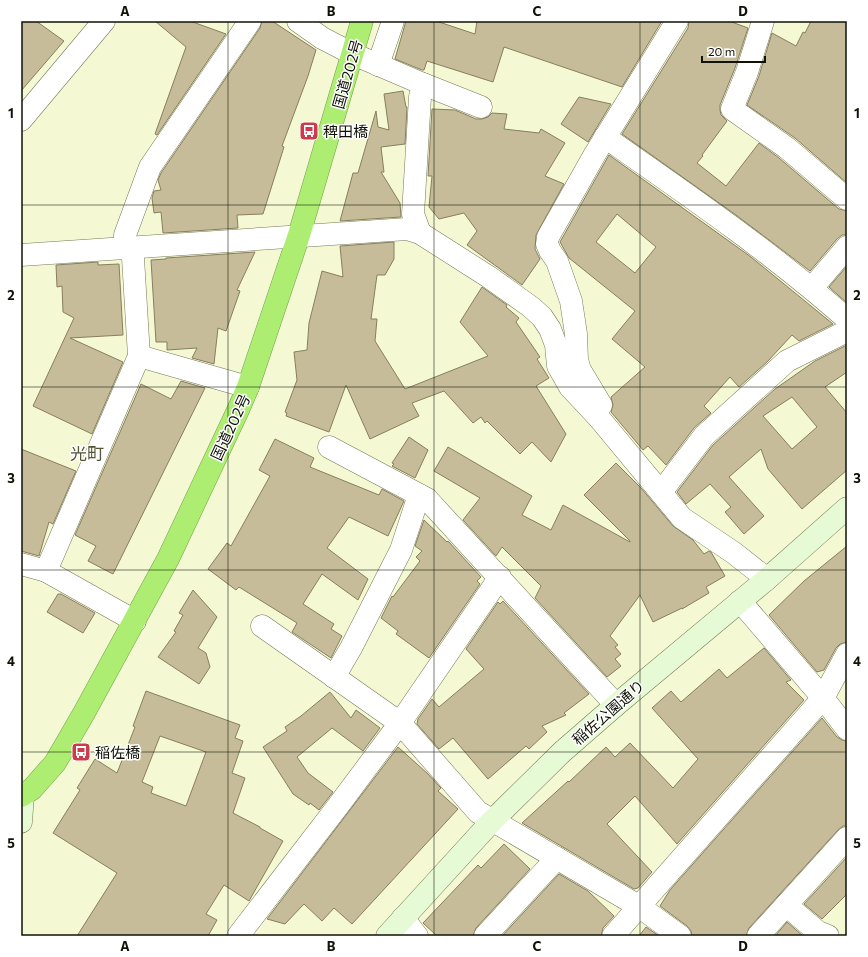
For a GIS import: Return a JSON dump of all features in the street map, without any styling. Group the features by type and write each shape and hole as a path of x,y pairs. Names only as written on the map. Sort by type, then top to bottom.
{"highway":[{"name":"国道202号","path":"22,795 37,784 55,763 135,621 168,559 248,387 299,235 362,21"}],"street":[{"path":"21,120 104,21"},
{"path":"46,571 139,356 133,258 125,239 125,235 150,168 250,21"},
{"path":"298,21 322,38 353,54 481,107"},
{"path":"378,65 394,21"},
{"path":"599,418 601,411 600,405 586,381 577,360 576,334 571,301 557,261 547,244 548,237 605,137 677,21"},
{"path":"763,21 732,109 786,148 847,199"},
{"path":"420,233 413,214 420,97 423,84"},
{"path":"605,137 748,238 812,288 847,318"},
{"path":"21,255 299,235 407,229 420,233 489,277 531,307 542,317 550,329 556,345 558,366 570,387 599,418 682,518 734,553 767,579"},
{"path":"812,288 847,247"},
{"path":"661,492 704,436 787,361 847,332"},
{"path":"139,356 248,387"},
{"path":"329,447 427,499 616,705"},
{"path":"334,677 351,648 401,550 419,495"},
{"name":"稲佐公園通り","path":"387,936 492,821 562,752 767,579 847,508"},
{"path":"21,564 46,571 135,621"},
{"path":"238,936 400,723 500,577"},
{"path":"740,601 823,698 847,729"},
{"path":"262,626 400,723 478,812 640,907 680,936"},
{"path":"613,936 823,698 847,654"},
{"path":"21,822 22,795"},
{"path":"758,936 847,838"},
{"path":"484,936 557,858"},
{"path":"786,905 821,935"},
{"path":"403,918 417,936"}],"building":[{"path":"21,21 36,21 64,41 21,91"},
{"path":"155,21 190,21 226,34 157,135 155,134 186,47"},
{"path":"262,21 272,21 316,50 282,146 284,147 263,214 237,215 238,228 163,233 161,212 154,213 152,198 154,191 161,190 158,180 161,173 260,28"},
{"path":"406,21 436,21 475,34 477,21 662,21 622,87 504,47 493,82 427,61 424,70 422,70 395,59"},
{"path":"689,21 729,21 748,28 735,68 720,105 721,115 727,121 697,163 726,186 759,143 839,209 847,211 847,235 842,235 837,239 810,271 736,215 622,134 688,28"},
{"path":"811,21 847,21 847,183 795,138 747,105 759,76 772,33 796,46 803,32 805,33"},
{"path":"403,91 407,107 405,144 381,147 384,172 381,172 400,203 401,217 340,221 353,173 358,173 376,111 378,127 389,130 384,94"},
{"path":"579,97 611,104 588,142 561,124"},
{"path":"432,109 455,110 476,119 488,117 492,113 507,114 504,129 539,133 541,129 565,143 545,176 564,184 536,235 535,249 540,259 522,285 467,245 477,231 464,213 439,219 429,207 432,176 428,176"},
{"path":"609,155 751,257 833,324 799,341 792,335 767,362 739,387 730,377 704,406 711,413 694,428 666,465 648,446 643,450 611,412 613,405 611,397 645,367 612,339 635,311 569,258 560,242","holes":["617,214 656,247 635,273 596,242"]},
{"path":"394,242 394,259 385,275 377,275 371,319 377,319 375,341 405,389 488,356 460,322 482,287 507,305 506,307 519,318 516,322 540,357 537,359 549,378 536,386 566,434 551,462 532,442 520,454 487,421 485,423 481,417 473,423 444,391 412,403 419,416 370,439 346,385 329,432 286,416 287,413 285,412 297,380 294,352 307,350 309,323 322,271 343,277 340,246"},
{"path":"255,252 237,290 240,291 226,331 218,328 214,364 192,358 197,348 167,350 167,342 156,342 151,260"},
{"path":"98,262 98,265 119,264 123,335 70,338 123,362 92,434 33,406 74,318 63,312 62,286 57,287 56,265"},
{"path":"847,266 847,303 829,287"},
{"path":"847,345 847,372 825,387 847,413 847,470 802,509 768,469 761,449 729,477 764,516 744,534 725,512 731,507 710,484 686,504 677,492 713,445 775,389 815,361","holes":["792,397 817,427 792,449 763,416"]},
{"path":"181,381 205,388 113,574 88,561 96,546 75,535 141,384 171,399"},
{"path":"409,437 428,450 415,478 392,466 394,464 392,463"},
{"path":"275,439 314,458 310,467 379,495 382,489 404,501 388,536 349,517 327,548 368,579 358,600 322,574 303,604 334,624 331,629 342,636 331,658 292,632 297,623 239,587 236,590 208,569 227,543 231,546 270,476 259,470"},
{"path":"448,447 532,496 522,515 551,530 563,505 630,542 584,495 616,463 641,488 673,526 693,540 704,554 709,551 711,552 725,576 706,587 709,593 682,609 653,622 640,595 610,636 618,645 615,647 621,654 615,659 621,666 607,677 535,598 541,586 502,547 496,556 463,520 480,498 434,471"},
{"path":"21,449 76,471 53,524 49,522 39,556 21,551"},
{"path":"424,520 447,542 448,541 481,577 477,581 480,584 429,658 396,634 398,631 381,618 392,596 393,597 420,561 416,557 422,551 415,546"},
{"path":"847,546 847,642 840,644 836,648 824,670 817,672 769,615 804,581"},
{"path":"193,590 217,617 198,648 206,653 210,667 199,684 158,657 176,632 174,631 183,615 179,613"},
{"path":"58,594 61,594 95,613 83,633 47,612"},
{"path":"503,601 589,694 564,713 566,715 542,726 547,732 529,749 526,746 488,779 453,738 439,749 417,724 418,719 432,699 439,707 484,669 466,649 498,602 500,604"},
{"path":"764,648 791,680 786,682 804,700 677,844 635,796 607,824 652,872 638,888 634,889 522,823 606,747 615,757 630,743 673,788 698,759 652,708 671,691 681,702 719,669 727,678"},
{"path":"146,691 240,725 235,738 243,741 232,773 245,778 233,813 283,841 249,901 224,885 206,914 217,920 208,936 77,936 117,873 53,833 80,790 77,788 95,759 117,773 135,727 133,726","holes":["160,736 206,752 186,806 151,793 153,787 142,782"]},
{"path":"330,692 351,718 356,710 380,728 363,751 332,728 297,757 308,773 333,792 319,810 310,803 309,805 293,794 263,747 287,731 285,727"},
{"path":"822,718 837,737 847,741 847,826 843,826 838,830 749,928 746,936 692,936 691,931 687,926 660,906 670,890"},
{"path":"398,747 427,773 441,788 438,791 458,809 352,924 334,908 322,921 304,904 285,924 267,919"},
{"path":"504,844 530,869 476,928 473,936 437,936 423,923 478,865 481,868"},
{"path":"847,857 847,894 822,919 804,904"},
{"path":"559,874 588,891 614,916 603,928 601,936 502,936"},
{"path":"787,922 803,936 775,936"},
{"path":"646,927 659,936 639,936"}],"place":[{"name":"稗田橋","path":"309,131"},
{"name":"稲佐橋","path":"81,752"}],"district":[{"name":"光町","path":"87,453"}]}
